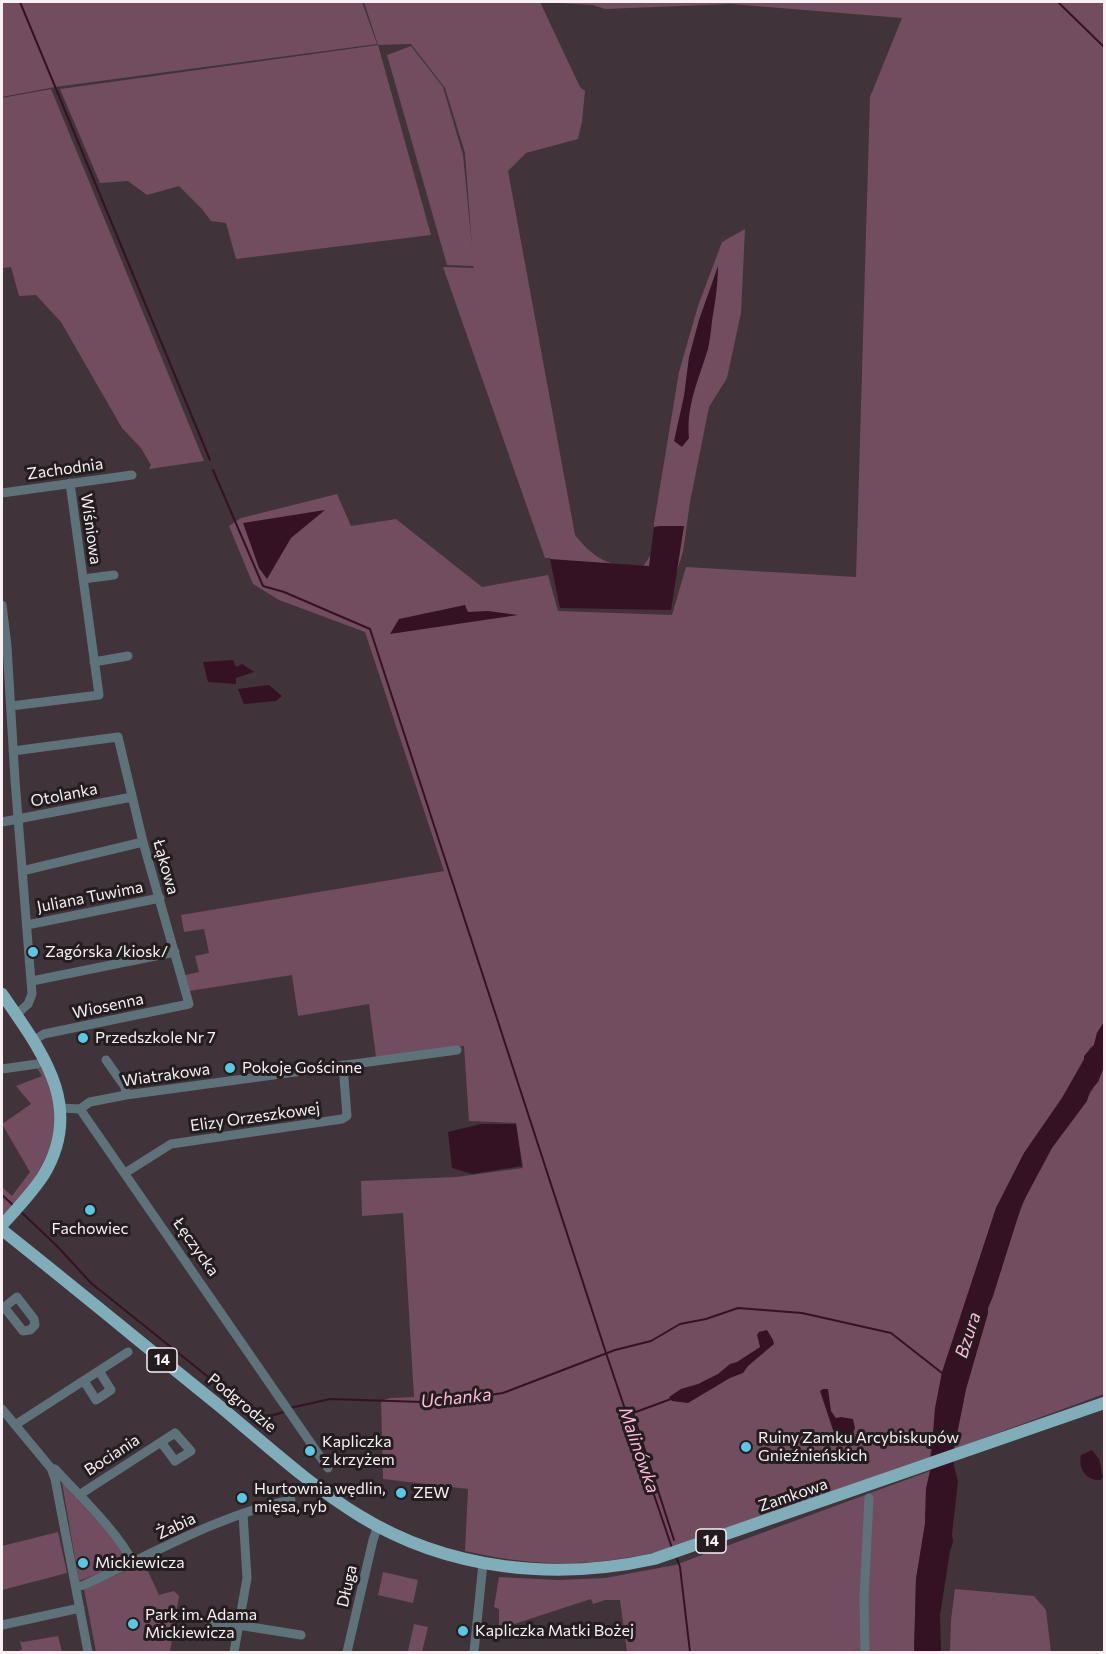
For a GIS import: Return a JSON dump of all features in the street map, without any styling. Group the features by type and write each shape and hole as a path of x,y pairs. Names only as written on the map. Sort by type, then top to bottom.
{"main road":[{"path":"2,994 46,1060 61,1108 60,1128 54,1152 43,1176 2,1228"},
{"name":"Podgrodzie","path":"2,1228 336,1500 378,1526 434,1550 483,1563"},
{"name":"Zamkowa","path":"483,1563 518,1568 560,1570 596,1569 639,1563 693,1547 1104,1403"}],"street":[{"name":"Zachodnia","path":"2,493 132,475"},
{"name":"Wiśniowa","path":"11,706 99,695 69,483"},
{"name":"Wiśniowa","path":"83,579 114,575"},
{"path":"2,605 32,981 31,1000 16,1015"},
{"path":"94,662 128,656"},
{"path":"2,738 12,736"},
{"name":"Łąkowa","path":"13,751 118,737 143,842 189,1004"},
{"name":"Otolanka","path":"2,822 132,797"},
{"path":"22,870 143,842"},
{"name":"Juliana Tuwima","path":"27,925 160,898"},
{"path":"32,981 175,952"},
{"name":"Wiosenna","path":"34,1040 44,1034 189,1004"},
{"name":"Wiatrakowa","path":"61,1108 80,1109 90,1102 126,1095 457,1050"},
{"path":"2,1069 37,1064 46,1060"},
{"path":"106,1060 125,1087 126,1095"},
{"name":"Elizy Orzeszkowej","path":"125,1173 171,1144 342,1119 346,1116 343,1065"},
{"name":"Łęczycka","path":"80,1109 328,1468"},
{"path":"15,1425 128,1352"},
{"path":"84,1381 96,1400 111,1390 99,1371"},
{"path":"2,1409 51,1468 59,1495 88,1653"},
{"name":"Bociania","path":"79,1495 161,1442"},
{"path":"51,1468 55,1469 128,1551 133,1563"},
{"path":"865,1653 864,1598 869,1498"},
{"name":"Żabia","path":"76,1587 216,1524 291,1500"},
{"path":"234,1653 246,1578 243,1514"},
{"name":"Długa","path":"347,1653 378,1526"},
{"path":"474,1653 483,1563"},
{"path":"2,1625 80,1608"},
{"path":"210,1622 238,1624 301,1635"}],"shaded area":[{"path":"2,2 362,2 377,44 55,87 2,97"},
{"path":"364,2 540,2 580,87 585,91 578,139 526,153 508,171 575,535 590,551 611,563 640,571 654,550 654,523 679,372 698,306 722,242 745,229 741,313 727,378 709,407 690,502 683,552 668,599 561,602 550,558 545,558 443,267 474,268 473,266 447,265 387,55 411,46 443,87 463,155 472,247 465,153 445,88 411,44 378,45"},
{"path":"540,2 1104,2 1104,1022 1097,1033 1094,1045 1090,1048 1062,1098 1024,1153 996,1208 942,1373 930,1457 669,1549 617,1559 567,1563 542,1563 465,1551 468,1489 383,1479 381,1401 390,1398 414,1397 403,1213 362,1216 361,1181 456,1177 523,1168 516,1123 469,1121 464,1046 376,1057 369,1004 298,1016 292,975 189,991 185,975 199,972 195,956 209,953 204,929 184,932 181,915 444,871 365,632 279,600 253,584 229,526 241,518 337,494 351,526 396,519 482,587 548,575 558,611 672,615 686,567 856,577 870,97 902,18 731,4 605,9 593,5"},
{"path":"378,45 431,235 236,259 226,223 211,221 179,186 147,195 128,181 100,183 60,89"},
{"path":"51,89 204,461 149,469 151,465 141,448 122,428 61,322 36,295 19,296 11,267 2,268 2,98"},
{"path":"43,1067 53,1093 55,1106 56,1120 51,1146 40,1170 14,1204 2,1215 2,1187 12,1196 30,1172 2,1124 31,1104 16,1086 42,1076 37,1068"},
{"path":"1104,1067 1104,1394 954,1449 966,1389 988,1308 1025,1200 1052,1147 1087,1098"},
{"path":"930,1471 926,1489 925,1524 916,1579 914,1652 627,1652 620,1600 605,1600 593,1604 591,1599 499,1629 499,1609 494,1607 499,1577 558,1580 605,1578 675,1565"},
{"path":"62,1483 116,1541 129,1562 79,1581"},
{"path":"58,1532 67,1573 2,1590 2,1546"},
{"name":"Park im. Adama Mickiewicza","path":"144,1563 159,1595 174,1591 179,1596 170,1652 96,1652 84,1589"},
{"path":"383,1572 418,1580 413,1603 378,1595"},
{"path":"955,1589 1034,1596 1046,1610 1051,1652 950,1652"},
{"path":"414,1624 428,1627 422,1652 408,1651"},
{"path":"58,1636 62,1652 19,1651 22,1649 20,1641"}],"water":[{"path":"718,266 709,346 691,403 689,438 682,447 674,441 684,396 689,357"},
{"path":"325,510 291,538 267,579 259,568 243,523"},
{"path":"684,526 671,610 560,608 550,559 649,566 654,527"},
{"path":"465,605 468,612 488,611 518,615 390,634 399,619"},
{"path":"233,660 236,667 242,664 254,672 236,678 236,684 208,682 203,662"},
{"path":"269,685 282,696 276,701 244,704 238,689"},
{"name":"Bzura","path":"1104,1022 1104,1067 1098,1082 1090,1091 1087,1101 1052,1148 1022,1204 988,1308 966,1389 954,1449 954,1466 958,1481 953,1542 940,1615 941,1652 914,1652 916,1579 925,1524 926,1489 930,1471 935,1408 942,1372 996,1208 1024,1153 1062,1098 1084,1060 1084,1056 1094,1045 1097,1033"},
{"path":"481,1124 516,1124 522,1166 472,1174 452,1168 448,1132"},
{"path":"767,1330 774,1344 743,1373 730,1378 688,1403 672,1401 669,1397 681,1389 718,1374 730,1364 760,1347 757,1335"},
{"path":"828,1389 831,1411 836,1418 853,1419 855,1428 852,1436 833,1430 820,1391"},
{"path":"1092,1450 1099,1459 1103,1477 1101,1480 1087,1476 1082,1469 1081,1455"}],"waterway":[{"path":"20,2 210,460"},
{"path":"1058,2 1104,47"},
{"path":"213,470 263,586 284,592 370,629 606,1353 672,1548"},
{"name":"Uchanka","path":"2,1195 13,1205"},
{"name":"Uchanka","path":"20,1211 91,1283 242,1404 268,1416 285,1411"},
{"name":"Uchanka","path":"290,1408 330,1399 422,1402 503,1393 615,1350 651,1341 680,1324 706,1319 738,1308 802,1313 891,1333 942,1373"},
{"path":"671,1399 633,1413 674,1540"},
{"name":"Malinówka","path":"677,1559 680,1567 690,1652"}],"place":[{"name":"Zagórska /kiosk/","path":"33,952"},
{"name":"Przedszkole Nr 7","path":"83,1038"},
{"name":"Pokoje Gościnne","path":"230,1068"},
{"name":"Fachowiec","path":"90,1210"},
{"name":"Ruiny Zamku Arcybiskupów Gnieźnieńskich","path":"746,1447"},
{"name":"Kapliczka z krzyżem","path":"310,1451"},
{"name":"ZEW","path":"401,1493"},
{"name":"Hurtownia wędlin, mięsa, ryb","path":"242,1498"},
{"name":"Mickiewicza","path":"83,1563"},
{"name":"Park im. Adama Mickiewicza","path":"133,1624"},
{"name":"Kapliczka Matki Bożej","path":"463,1631"}]}
